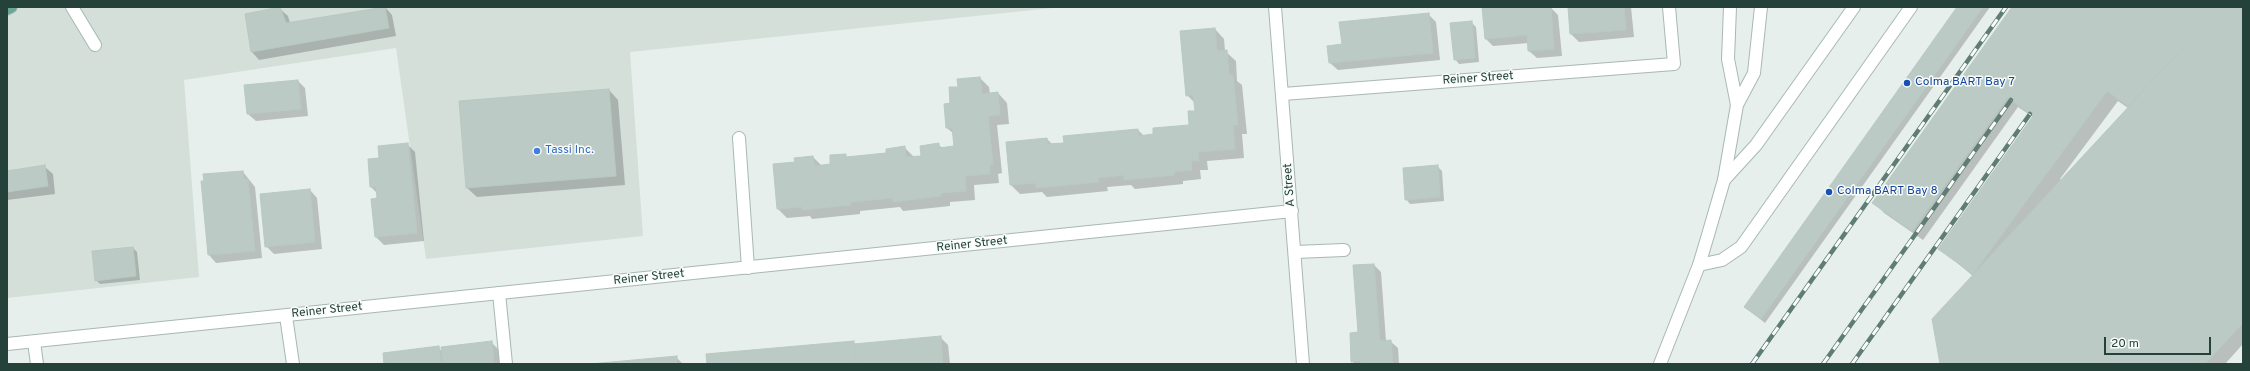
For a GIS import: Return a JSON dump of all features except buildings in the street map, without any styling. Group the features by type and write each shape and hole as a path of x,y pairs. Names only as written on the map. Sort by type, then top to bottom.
{"main road":[{"path":"7,9 11,7"}],"street":[{"path":"72,7 95,45"},
{"name":"A Street","path":"1275,7 1303,364"},
{"name":"Reiner Street","path":"1283,94 1674,64 1669,7"},
{"path":"1730,7 1728,59 1737,106"},
{"path":"1660,364 1699,265 1724,180 1737,106 1754,73 1761,7"},
{"path":"1724,180 1756,145 1854,7"},
{"path":"1699,265 1722,260 1741,247 1911,7"},
{"path":"739,138 748,268"},
{"name":"Reiner Street","path":"7,344 1292,212"},
{"path":"1294,252 1344,250"},
{"path":"499,293 506,364"},
{"path":"286,316 293,364"},
{"path":"34,342 37,364"}],"shaded area":[{"path":"7,7 1062,7 630,52 643,236 426,259 396,48 184,80 199,277 7,298"}],"railway":[{"path":"1752,364 2006,7"},
{"path":"1823,364 2011,100"},
{"path":"1852,364 2030,114"}],"place":[{"name":"Colma BART Bay 7","path":"1907,83"},
{"name":"Tassi Inc.","path":"537,151"},
{"name":"Colma BART Bay 8","path":"1829,192"}]}
